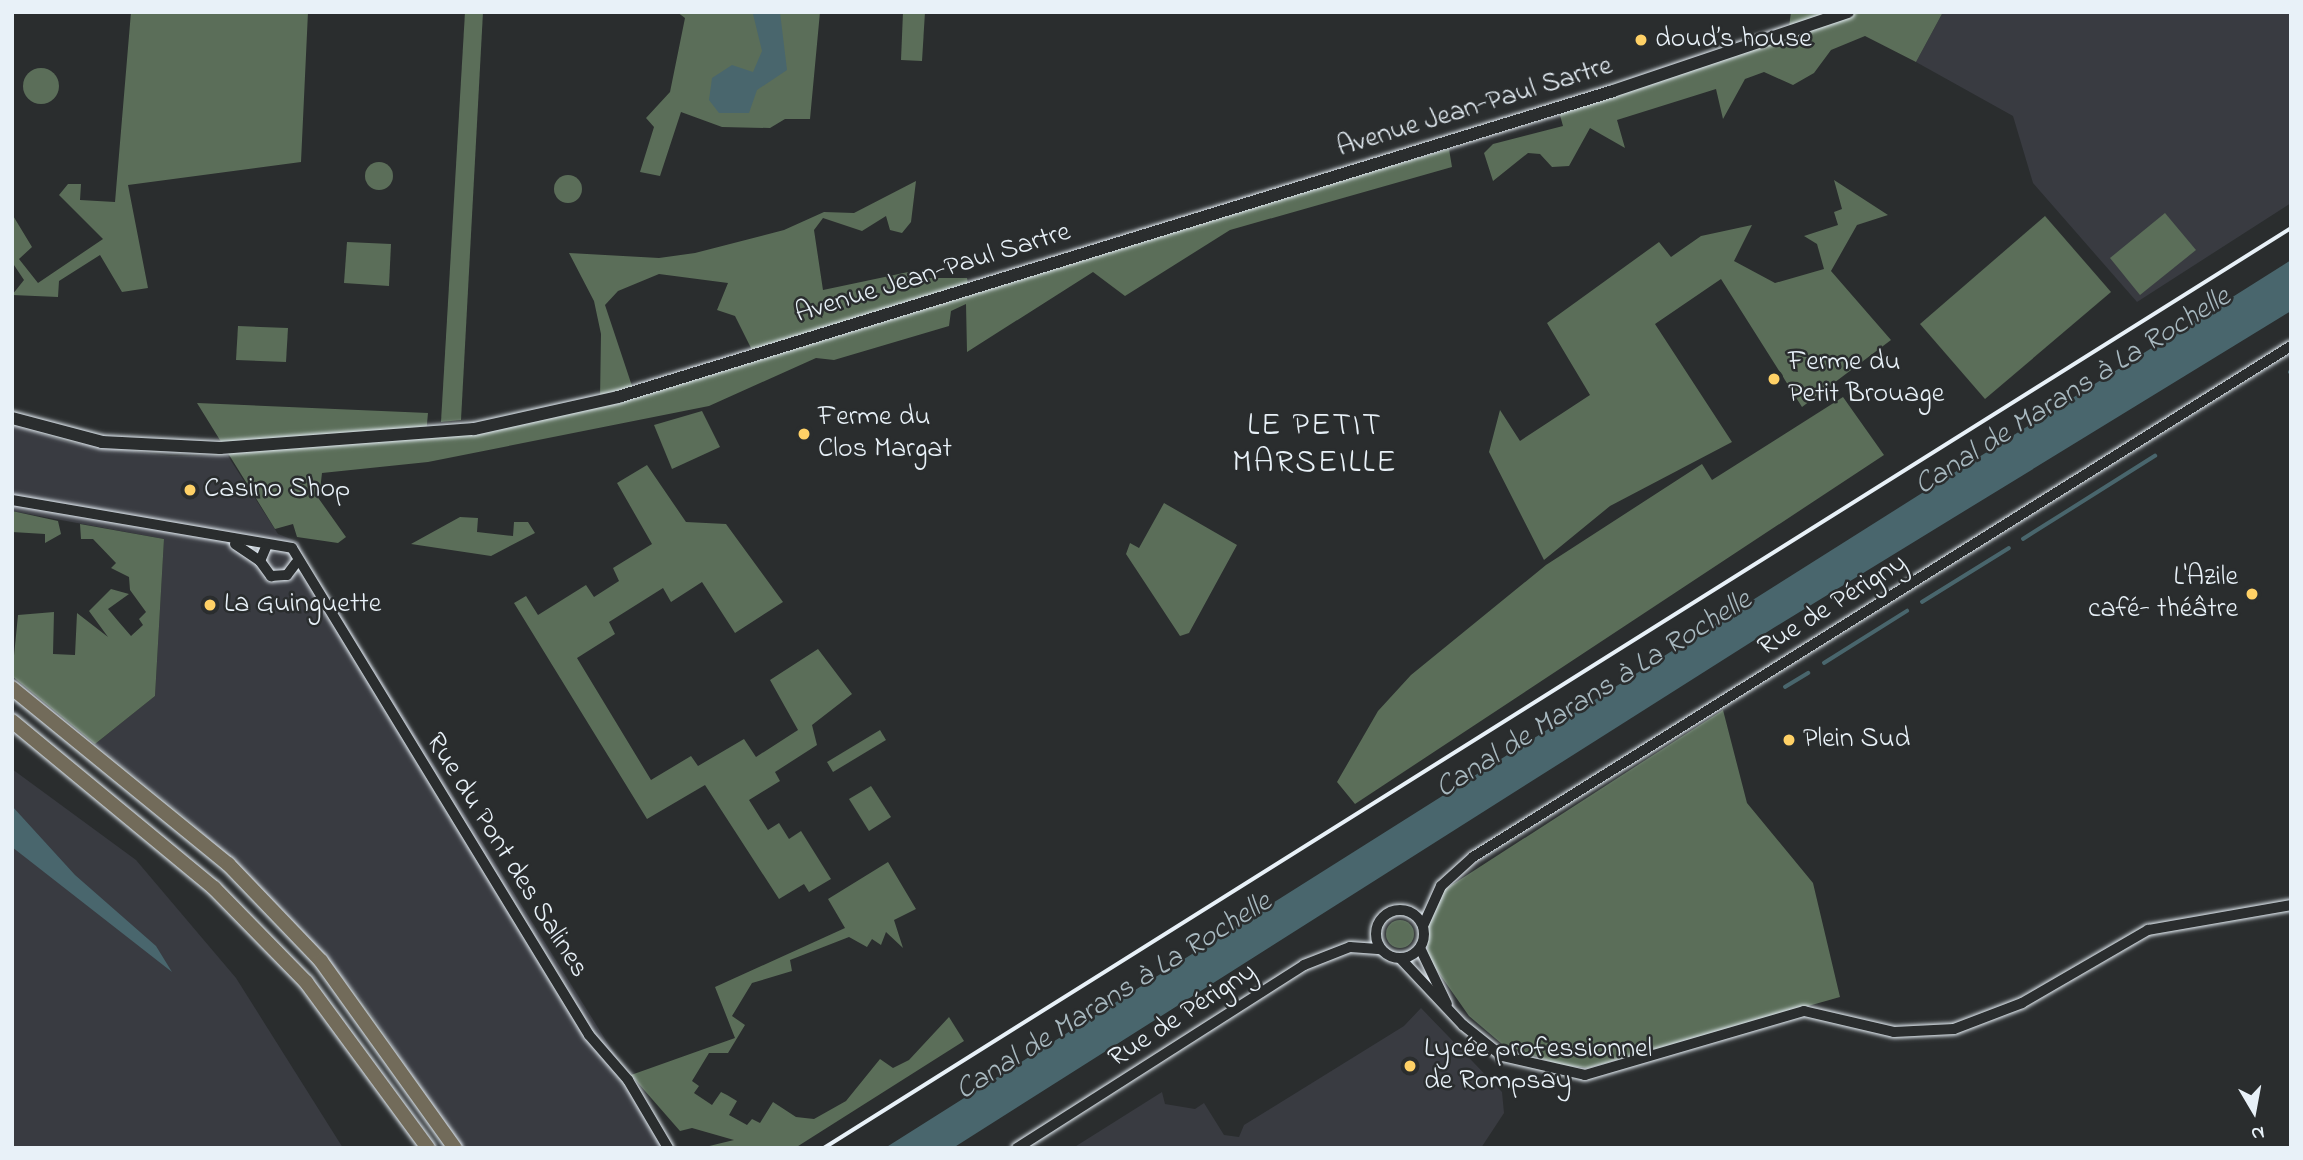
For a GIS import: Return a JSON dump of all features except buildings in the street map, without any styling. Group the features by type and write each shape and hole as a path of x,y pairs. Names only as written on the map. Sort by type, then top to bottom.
{"highway":[{"path":"12,688 228,864 293,932 396,1057 455,1148"},
{"path":"12,721 214,888 288,963 428,1148"}],"main road":[{"name":"Avenue Jean-Paul Sartre","path":"12,418 102,442 220,448 357,442 486,426 618,397 1613,91 1848,12"}],"street":[{"name":"Rue de Périgny","path":"1423,926 1441,886 1473,856 2291,346"},
{"name":"Rue du Pont des Salines","path":"15,499 233,542 266,547 288,545 296,563 312,584 589,1035 628,1080 668,1148"},
{"name":"Rue du Pont des Salines","path":"233,542 260,561 271,576 287,575 312,584"},
{"path":"260,561 266,547"},
{"path":"287,575 296,563"},
{"path":"1448,1007 1420,948 1423,926 1410,912 1387,914 1376,930 1381,948 1400,958 1448,1007 1502,1056 1573,1075 1606,1072 1804,1011 1894,1032 1933,1033 2022,1003 2148,930 2291,905"},
{"name":"Rue de Périgny","path":"1017,1148 1304,965 1350,947 1381,948"},
{"path":"1400,958 1420,948"}],"shaded area":[{"path":"1943,12 2291,12 2291,203 2137,302 2033,183 2013,116 1916,62"},
{"path":"12,425 68,442 170,456 228,456 278,534 299,542 305,567 319,580 673,1148 461,1148 361,999 285,912 192,823 95,744 155,696 164,539 12,511"},
{"path":"12,769 136,860 236,978 343,1148 12,1148"},
{"name":"Lycée professionnel de Rompsay","path":"1421,1008 1502,1092 1504,1113 1481,1148 1073,1148 1162,1092 1165,1104 1195,1109 1204,1103 1224,1135 1239,1137 1244,1125 1404,1026"}],"green space":[{"path":"131,12 308,12 301,162 128,185 148,288 122,292 100,255 59,281 58,297 12,295 24,280 12,262 12,214 32,247 19,259 38,283 103,239 59,195 68,184 81,184 80,200 115,202"},
{"path":"465,12 483,12 461,420 441,422"},
{"path":"677,12 820,12 810,119 785,119 770,128 722,127 681,112 660,176 640,172 654,127 646,118 670,92 685,18"},
{"path":"903,12 925,12 922,61 901,60"},
{"path":"1791,12 1943,12 1916,62 1865,36 1831,50 1814,73 1793,85 1764,72 1745,79 1723,119 1716,89 1617,120 1625,148 1590,128 1569,166 1552,167 1540,154 1528,153 1493,181 1484,153 1493,144 1563,126 1558,108 1788,35"},
{"path":"41,68 53,74 59,86 53,98 41,104 29,98 23,86 29,74"},
{"path":"1449,149 1452,167 1230,230 1125,296 1093,272 967,352 966,304 951,311 949,326 834,360 816,358 709,406 428,462 322,473 319,499 346,537 338,543 297,537 293,524 275,529 197,403 428,413 426,435 600,400 601,334 594,301 569,253 659,258 695,253 784,230 824,212 854,213 916,181 911,222 902,233 890,230 886,216 862,231 823,218 814,230 823,290 913,271 918,278 967,278 969,288","holes":["659,274 728,283 717,310 735,316 754,354 634,392 605,305 618,291"]},
{"path":"379,162 389,166 393,176 389,186 379,190 369,186 365,176 369,166"},
{"path":"568,175 578,179 582,189 578,199 568,203 558,199 554,189 558,179"},
{"path":"1834,180 1888,215 1857,225 1831,271 1891,340 1802,407 1721,279 1655,324 1732,442 1610,506 1544,560 1489,452 1500,410 1520,441 1590,395 1547,323 1659,242 1671,257 1701,236 1752,225 1734,261 1775,283 1824,269 1817,244 1804,236 1838,225 1834,212 1842,209"},
{"path":"2165,213 2196,250 2140,295 2110,258"},
{"path":"2045,216 2111,292 1985,399 1920,324"},
{"path":"347,242 391,244 389,286 344,283"},
{"path":"238,326 288,328 286,362 236,360"},
{"path":"1843,397 1884,455 1355,804 1337,782 1378,711 1411,675 1546,565 1702,464 1712,480"},
{"path":"702,411 720,447 672,469 654,425"},
{"path":"647,465 686,522 726,524 783,602 735,633 702,582 671,602 663,588 609,622 615,634 577,658 651,780 691,756 698,766 744,739 756,757 798,730 770,680 818,649 852,694 812,725 817,745 775,772 780,781 749,800 768,830 779,823 789,839 801,831 831,879 809,892 804,884 779,899 705,785 647,819 514,603 526,596 538,615 586,585 594,597 619,581 613,568 652,544 617,483"},
{"path":"1164,503 1237,545 1189,633 1180,636 1126,554 1130,543 1139,548"},
{"path":"12,511 58,521 61,534 45,543 45,534 12,532"},
{"path":"460,517 478,518 477,532 513,536 514,522 528,522 535,533 491,556 411,544"},
{"path":"80,524 164,539 155,696 95,744 12,676 18,615 54,612 53,654 75,655 77,613 108,637 89,611 111,589 129,594 108,609 131,636 143,625 139,619 146,612 130,590 129,577 111,568 116,563 93,539 81,539"},
{"path":"1723,710 1747,803 1813,883 1840,997 1588,1068 1560,1065 1502,1044 1469,1016 1427,956 1428,922 1444,890"},
{"path":"880,730 886,740 833,772 827,762"},
{"path":"871,786 891,817 869,831 849,799"},
{"path":"888,862 916,909 894,920 903,948 886,932 881,945 872,939 867,947 849,937 790,960 792,971 752,983 732,1016 745,1025 728,1053 709,1053 692,1081 699,1086 694,1093 712,1105 721,1092 737,1101 729,1115 747,1125 752,1119 760,1123 773,1102 796,1117 814,1119 846,1101 880,1059 893,1068 909,1060 949,1017 964,1041 795,1148 701,1148 734,1140 692,1128 680,1131 631,1075 735,1038 715,987 845,928 828,899"},
{"path":"1400,920 1410,924 1414,934 1410,944 1400,948 1390,944 1386,934 1390,924"}],"water":[{"path":"780,12 787,70 757,90 749,113 719,113 709,100 712,78 732,65 753,72 762,51 753,14"},
{"path":"2291,260 2291,311 1775,627 953,1148 885,1148"},
{"path":"12,806 75,875 156,946 172,972 12,847"}],"waterway":[{"path":"2023,539 2155,456"},
{"path":"1922,602 2009,548"},
{"path":"1824,663 1907,611"},
{"path":"1785,687 1808,673"}],"railway":[{"path":"824,1148 2291,228"}],"place":[{"name":"doud’s house","path":"1641,40"},
{"name":"Ferme du Petit Brouage","path":"1774,379"},
{"name":"Ferme du Clos Margat","path":"804,434"},
{"name":"Casino Shop","path":"190,490"},
{"name":"L'Azile café- théâtre","path":"2252,594"},
{"name":"La Guinguette","path":"210,605"},
{"name":"Plein Sud","path":"1789,740"},
{"name":"Lycée professionnel de Rompsay","path":"1410,1066"}],"district":[{"name":"LE PETIT MARSEILLE","path":"1315,446"}],"water label":[{"name":"Canal de Marans à La Rochelle","path":"2073,392"},
{"name":"Canal de Marans à La Rochelle","path":"1594,695"},
{"name":"Canal de Marans à La Rochelle","path":"1114,997"}]}
